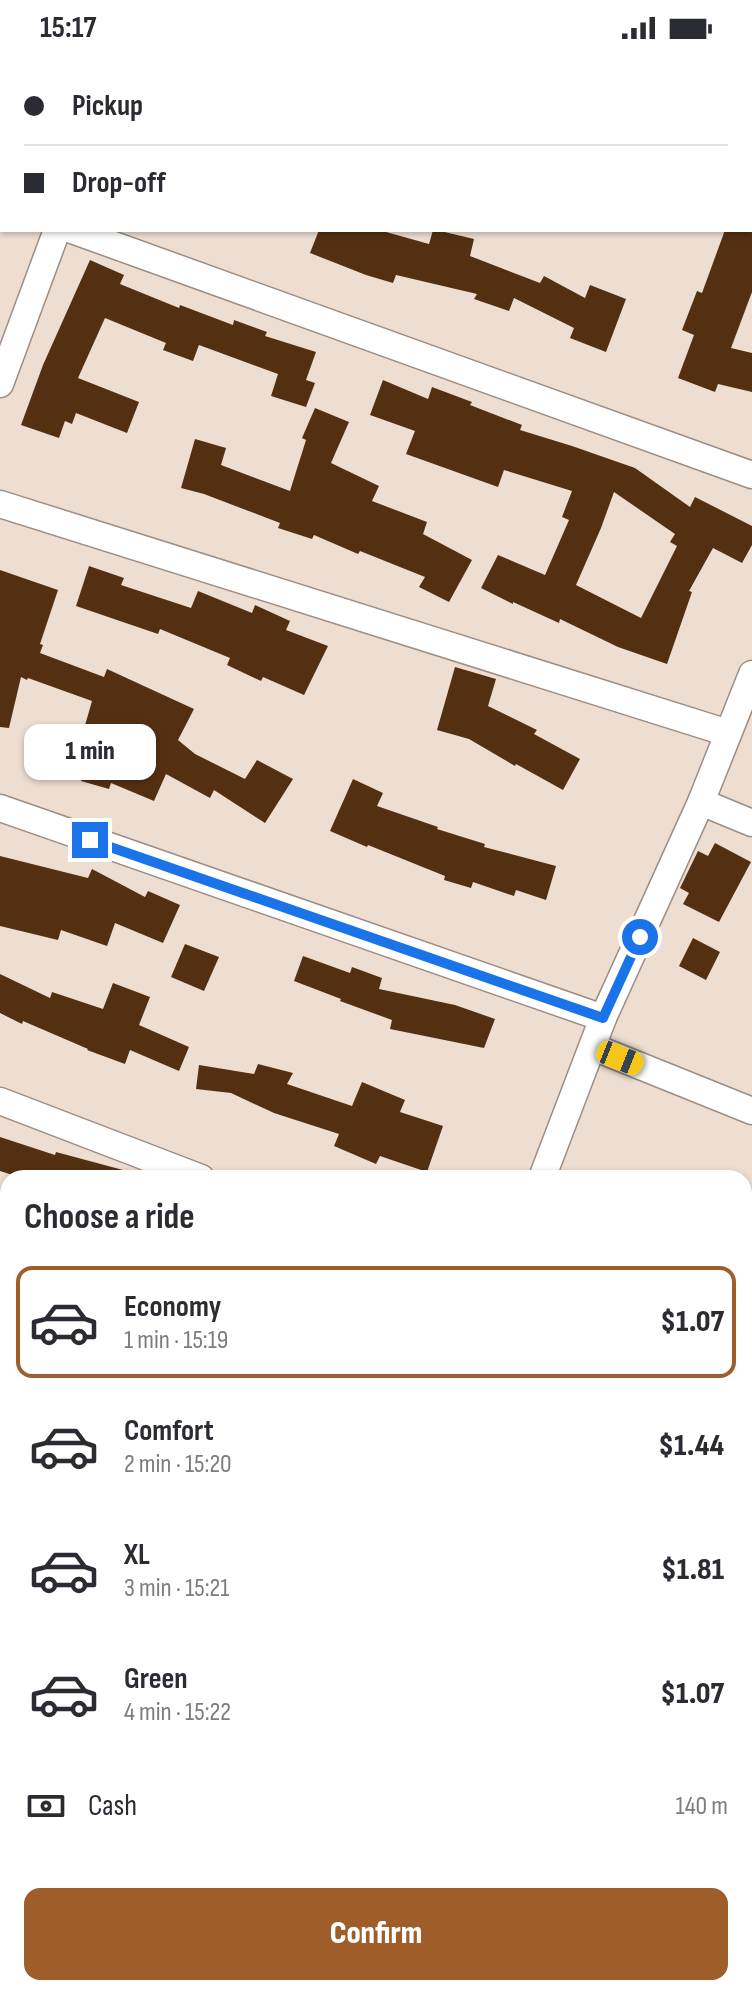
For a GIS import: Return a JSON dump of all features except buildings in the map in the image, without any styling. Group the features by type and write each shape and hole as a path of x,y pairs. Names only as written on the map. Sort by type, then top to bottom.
{"street":[{"path":"0,384 56,232"},
{"path":"78,232 752,475"},
{"path":"0,504 728,733"},
{"path":"545,1170 603,1018 701,802 752,674"},
{"path":"701,802 752,823"},
{"path":"0,808 603,1018"},
{"path":"593,1047 752,1111"},
{"path":"0,1101 180,1170"}],"route":[{"path":"90,840 603,1018 640,937"}]}
